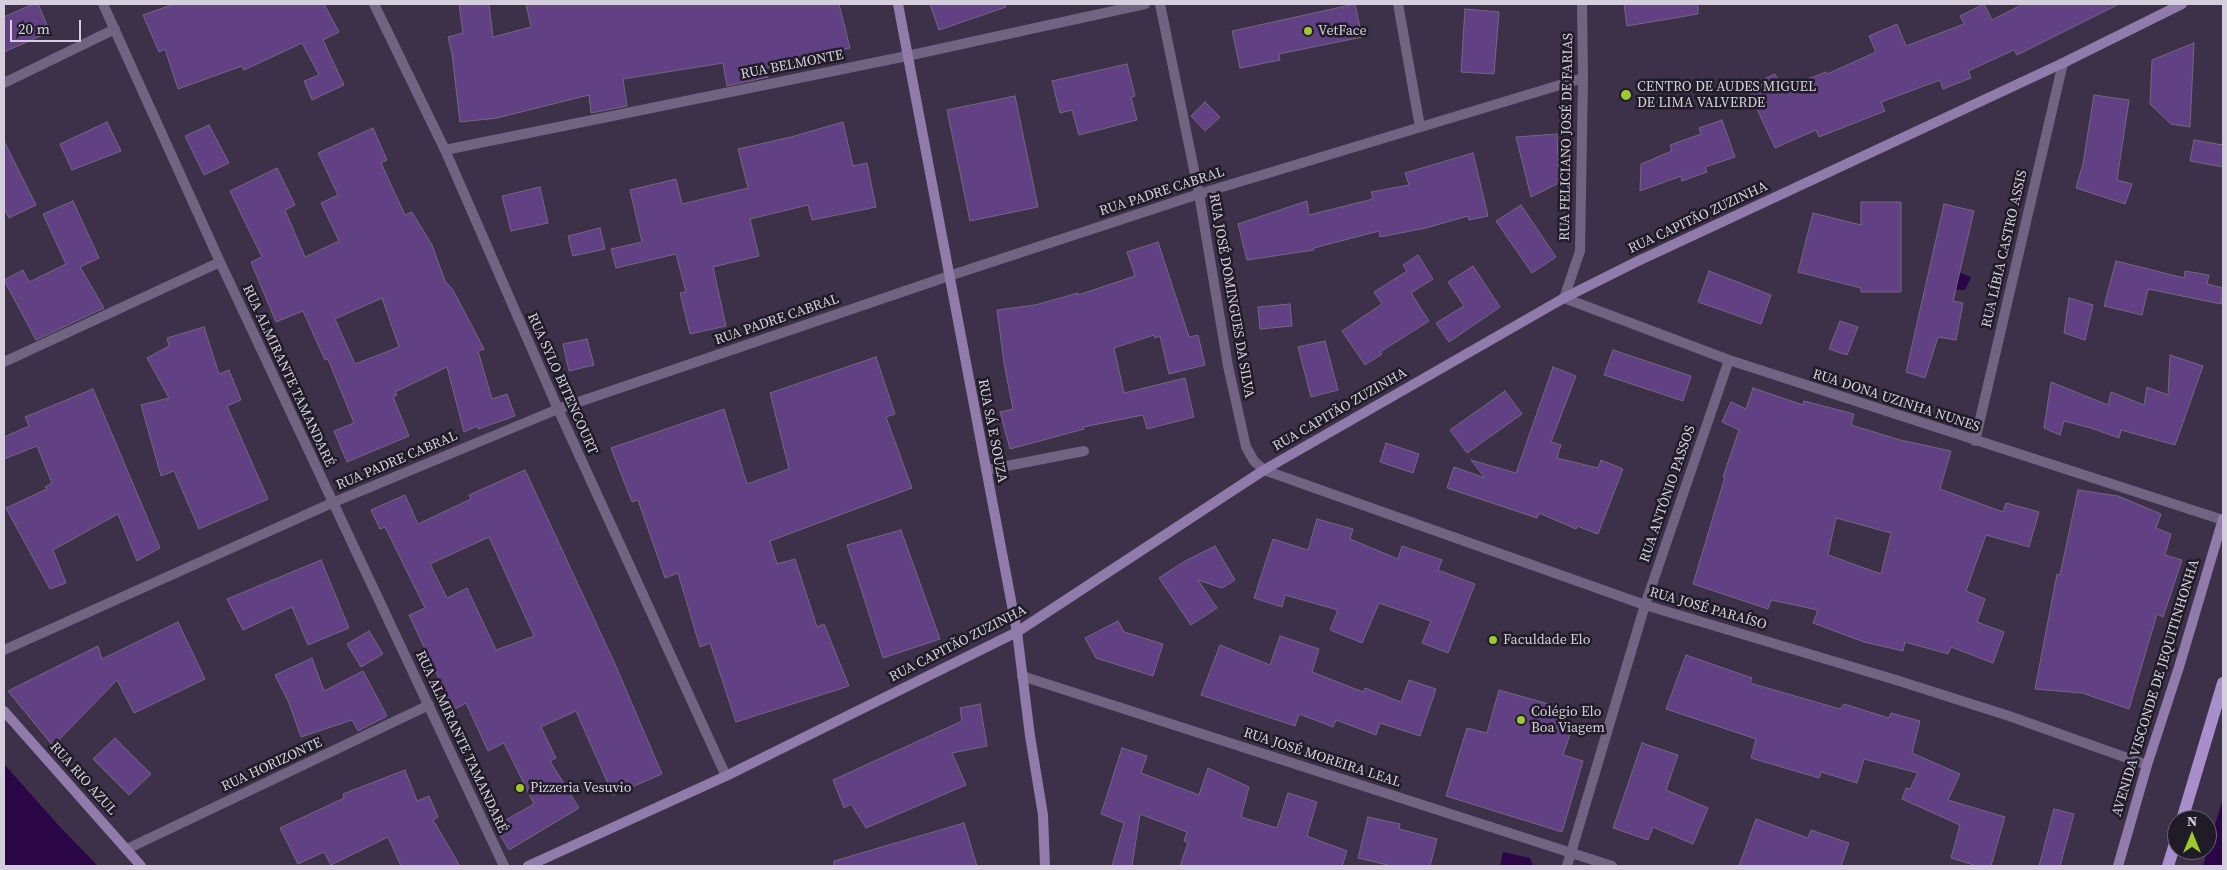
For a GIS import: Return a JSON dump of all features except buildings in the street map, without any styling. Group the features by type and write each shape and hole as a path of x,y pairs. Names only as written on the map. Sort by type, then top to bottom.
{"main road":[{"name":"RUA SÁ E SOUZA","path":"898,4 1017,632 1043,815 1045,866"},
{"name":"RUA CAPITÃO ZUZINHA","path":"528,866 726,776 1017,632 1264,470 1564,298 1636,262 2063,62 2182,4"},
{"name":"AVENIDA VISCONDE DE JEQUITINHONHA","path":"2118,866 2147,765 2179,667 2223,520"},
{"path":"2185,810 2223,683"},
{"name":"RUA RIO AZUL","path":"4,712 141,866"}],"street":[{"name":"RUA ALMIRANTE TAMANDARÉ","path":"103,4 332,503 504,866"},
{"name":"RUA SYLO BITENCOURT","path":"374,4 445,150 558,409 726,776"},
{"name":"RUA BELMONTE","path":"445,150 907,56 1145,4"},
{"name":"RUA JOSÉ DOMINGUES DA SILVA","path":"1160,4 1199,194 1228,366 1246,447 1254,461 1264,470"},
{"path":"1398,4 1420,127"},
{"name":"RUA FELICIANO JOSÉ DE FARIAS","path":"1564,298 1580,251 1583,78 1582,4"},
{"path":"4,84 115,30"},
{"name":"RUA LÍBIA CASTRO ASSIS","path":"1975,441 2063,62"},
{"name":"RUA PADRE CABRAL","path":"4,650 332,503 558,409 949,276 1199,194 1583,78"},
{"path":"4,362 220,262"},
{"name":"RUA DONA UZINHA NUNES","path":"1564,298 1729,360 2223,520"},
{"name":"RUA ANTÔNIO PASSOS","path":"1567,866 1645,605 1729,360"},
{"path":"986,470 1084,450"},
{"name":"RUA JOSÉ PARAÍSO","path":"1264,470 1645,605 2009,716 2147,765"},
{"name":"RUA JOSÉ MOREIRA LEAL","path":"1022,676 1612,866"},
{"name":"RUA HORIZONTE","path":"127,849 429,705"}],"shaded area":[{"path":"1942,266 1971,277 1965,290 1940,289"},
{"path":"4,764 60,827 98,866 4,866"},
{"path":"2223,798 2223,866 2203,866 2205,860 2217,860 2217,818"},
{"path":"1503,852 1530,858 1533,866 1500,866"}],"place":[{"name":"VetFace","path":"1308,31"},
{"name":"CENTRO DE AUDES MIGUEL DE LIMA VALVERDE","path":"1626,95"},
{"name":"Faculdade Elo","path":"1493,640"},
{"name":"Colégio Elo Boa Viagem","path":"1521,720"},
{"name":"Pizzeria Vesuvio","path":"520,788"}]}
